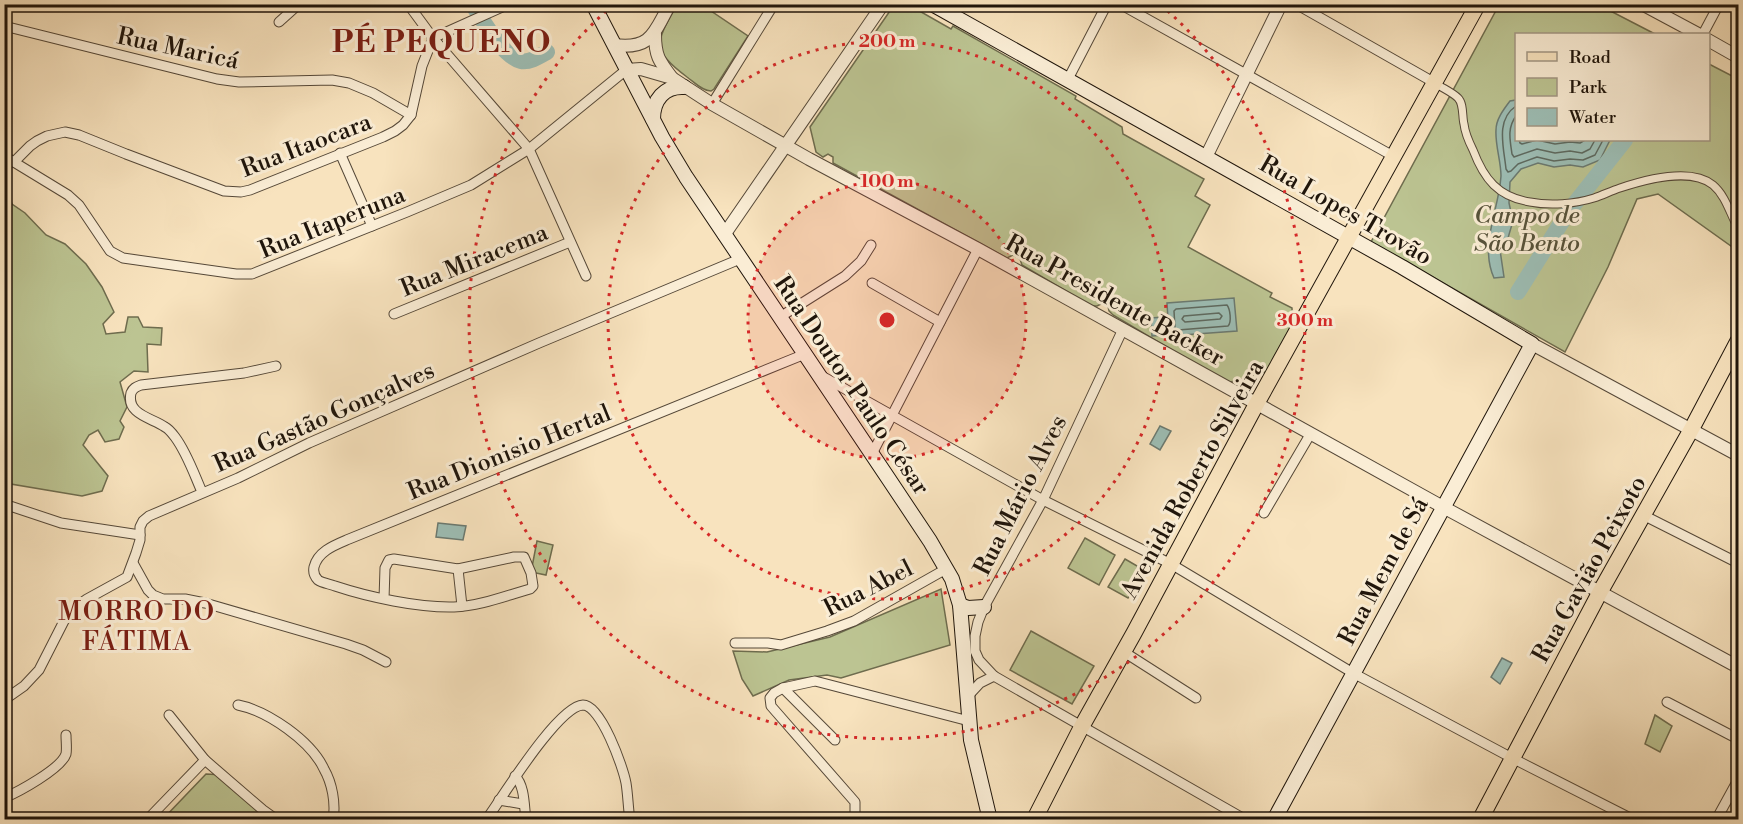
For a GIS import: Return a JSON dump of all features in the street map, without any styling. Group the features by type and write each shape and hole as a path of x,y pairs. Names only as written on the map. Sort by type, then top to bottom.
{"main road":[{"name":"Rua Doutor Paulo César","path":"593,4 675,159 930,542 954,583 960,605 971,740 990,819"},
{"name":"Rua Lopes Trovão","path":"932,4 1402,267 1532,344"},
{"name":"Avenida Roberto Silveira","path":"1034,819 1257,403 1478,4"},
{"path":"653,120 653,110 658,98 673,87 684,87"},
{"name":"Rua Gavião Peixoto","path":"1480,819 1600,592 1738,341"},
{"name":"Rua Mem de Sá","path":"1274,819 1532,344"},
{"path":"960,605 968,608 984,607"}],"street":[{"path":"279,22 298,4"},
{"path":"408,4 433,38 529,149 586,276"},
{"path":"411,115 424,59 433,38 509,4"},
{"path":"670,4 655,34 655,51 672,78"},
{"path":"712,104 774,4"},
{"path":"724,235 883,4"},
{"path":"1067,81 1107,4"},
{"path":"1120,4 1393,156"},
{"path":"1206,157 1281,4"},
{"path":"1296,4 1458,98 1461,103 1465,129 1479,166 1495,188 1507,195 1531,203 1560,203 1594,198 1619,188 1658,178 1701,178 1717,190 1727,204 1738,228"},
{"path":"1642,4 1696,33"},
{"path":"1704,33 1719,4"},
{"name":"Rua Maricá","path":"4,26 217,79 239,82 332,80 349,83 373,93 411,115"},
{"path":"614,45 633,46 655,34"},
{"path":"1710,41 1738,57"},
{"name":"Rua Presidente Backer","path":"626,70 641,69 672,78 712,104 785,145 1738,667"},
{"name":"Rua Itaperuna","path":"14,162 68,195 78,205 110,251 123,258 236,274 252,274 471,185 529,149 626,70"},
{"name":"Rua Itaocara","path":"14,162 37,141 65,132 79,135 225,191 241,192 395,131 411,115"},
{"path":"340,153 372,226"},
{"path":"4,156 14,162"},
{"name":"Rua Miracema","path":"394,314 570,242"},
{"path":"780,317 845,276 861,261 871,245"},
{"path":"872,454 978,249"},
{"name":"Rua Gastão Gonçalves","path":"4,700 24,686 39,670 64,621 73,609 123,579 129,573 140,535 140,527 143,520 149,516 519,351 740,259"},
{"path":"872,283 940,322"},
{"name":"Rua Mário Alves","path":"994,676 979,660 975,651 975,629 984,607 1043,500 1124,329"},
{"name":"Rua Lopes Trovão","path":"1532,344 1738,455"},
{"name":"Rua Dionisio Hertal","path":"384,599 385,568 389,560 394,559 458,569 524,557 531,573 533,586 530,589 478,604 440,607 384,599 319,581 314,569 318,559 331,547 349,539 805,354"},
{"path":"202,492 183,448 164,425 137,413 132,404 132,391 141,385 244,373 276,366"},
{"path":"818,374 1043,500 1171,564 1353,673 1512,758 1634,819"},
{"path":"1264,513 1311,433"},
{"path":"4,504 61,523 140,535"},
{"path":"1642,515 1738,563"},
{"path":"133,563 147,590 158,597 205,603 346,644 386,662"},
{"path":"458,569 462,606"},
{"name":"Rua Abel","path":"735,642 781,645 827,632 854,621 946,569"},
{"path":"1124,652 1196,698"},
{"path":"967,696 973,688 994,676 1246,819"},
{"path":"855,819 855,802 771,706 770,698 774,693 783,688 816,681 969,721"},
{"path":"783,688 835,740"},
{"path":"1667,702 1738,739"},
{"path":"238,705 250,708 280,724 310,748 324,767 335,807 333,819"},
{"path":"486,819 528,758 568,712 582,705 590,706 598,716 621,765 627,784 630,819"},
{"path":"169,715 205,760 263,810 277,819"},
{"path":"4,798 39,779 58,765 66,754 66,735"},
{"path":"147,819 205,760"},
{"path":"515,776 522,786 526,819"},
{"path":"1716,819 1738,780"},
{"path":"499,800 523,804"}],"green space":[{"path":"677,5 702,5 748,36 711,91 701,88 687,77 662,52 661,37"},
{"path":"894,5 909,5 951,29 953,26 1076,96 1075,99 1122,127 1123,134 1204,179 1195,196 1210,205 1188,247 1272,293 1270,297 1292,308 1298,314 1266,372 1227,383 1113,315 1108,306 1103,303 1091,306 1022,265 1020,259 1013,255 1007,258 833,163 833,157 828,154 823,157 816,152 810,127"},
{"name":"Campo de São Bento","path":"1499,5 1599,5 1653,33 1515,33 1515,141 1710,141 1710,65 1738,79 1738,251 1658,194 1637,199 1608,267 1565,352 1371,242"},
{"path":"5,189 12,204 25,213 46,235 65,244 86,264 102,287 114,312 103,324 106,334 125,332 128,317 138,317 143,327 162,328 161,345 147,344 148,372 134,371 120,382 127,407 120,421 124,427 119,439 105,442 98,430 89,435 83,445 108,476 102,491 82,496 5,483"},
{"path":"1085,538 1115,555 1099,585 1068,568"},
{"path":"537,541 553,545 546,575 531,572"},
{"path":"1125,559 1144,570 1128,598 1108,587"},
{"path":"941,589 950,645 841,678 827,675 789,680 753,696 742,679 733,651 767,652 830,637"},
{"path":"1031,631 1094,666 1072,704 1010,670"},
{"path":"1655,715 1672,726 1660,752 1645,744"},
{"path":"206,774 224,775 269,820 162,820"}],"water":[{"path":"1515,100 1515,141 1610,141 1600,160 1583,167 1570,165 1554,167 1538,163 1521,169 1510,182 1509,203 1513,221 1508,238 1500,250 1504,277 1494,278 1488,253 1501,176 1496,126 1510,101"},
{"path":"1234,298 1237,331 1169,336 1167,303"},
{"path":"1164,317 1166,335 1152,336 1151,318"},
{"path":"1160,426 1171,431 1160,450 1150,444"},
{"path":"438,523 466,526 463,540 436,537"},
{"path":"1502,658 1512,663 1500,684 1491,677"}],"waterway":[{"path":"472,4 500,45 514,58 527,61 547,52"},
{"path":"1518,292 1568,212 1624,141"}],"district":[{"name":"PÉ PEQUENO","path":"442,42"},
{"name":"MORRO DO FÁTIMA","path":"137,626"}]}
